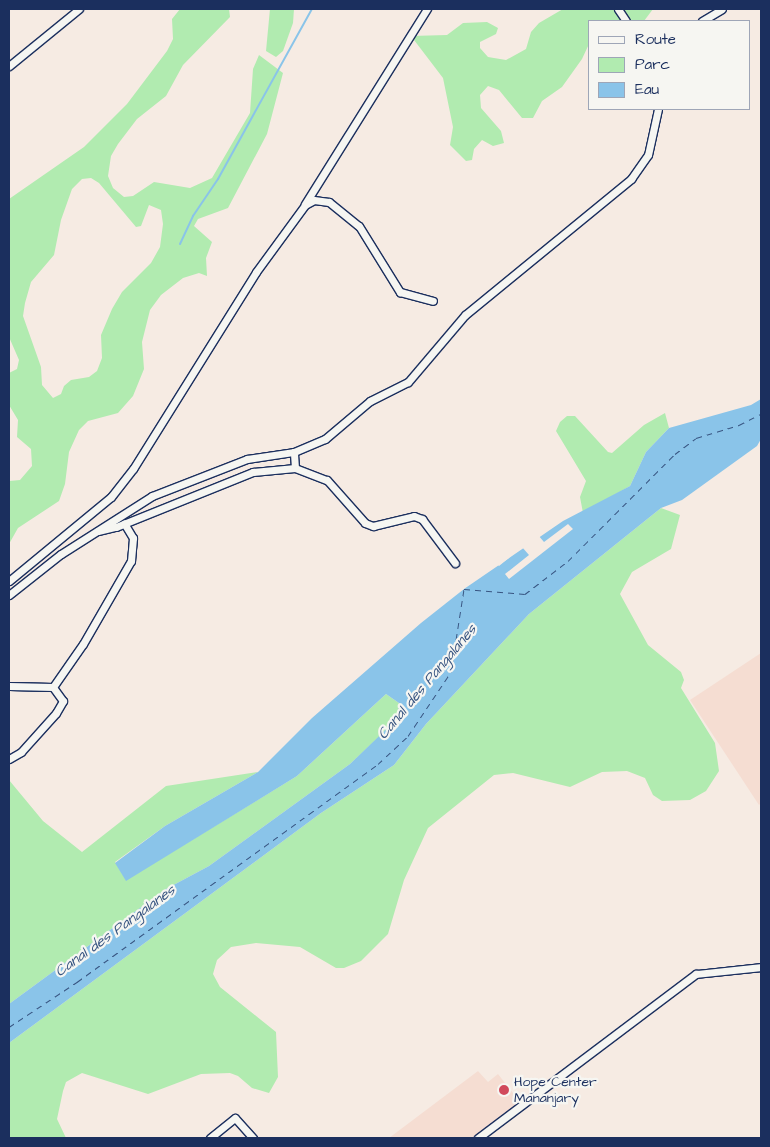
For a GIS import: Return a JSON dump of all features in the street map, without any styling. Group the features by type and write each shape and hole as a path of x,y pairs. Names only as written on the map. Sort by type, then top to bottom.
{"street":[{"path":"9,66 79,9"},
{"path":"9,581 111,497 133,469 256,272 304,205 427,9"},
{"path":"618,9 625,20"},
{"path":"704,20 722,9"},
{"path":"9,596 61,554 98,531 117,516 161,493 247,459 294,452 325,438 370,401 408,382 465,315 631,179 648,155 658,110"},
{"path":"304,205 314,200 329,202 359,226 400,292 433,301"},
{"path":"294,452 295,468"},
{"path":"98,531 124,523 253,472 295,468 327,480 364,523 373,526 414,516 422,519 455,564"},
{"path":"53,687 83,644 131,561 133,538 124,523"},
{"path":"9,686 53,687"},
{"path":"9,760 21,752 56,713 63,701 53,687"},
{"path":"478,1138 696,974 761,967"},
{"path":"210,1138 235,1118 253,1138"}],"shaded area":[{"path":"761,653 761,803 759,805 690,700"},
{"path":"478,1071 488,1082 498,1074 520,1102 472,1138 389,1138"}],"green space":[{"path":"180,9 229,9 230,17 183,65 166,96 137,119 118,144 111,156 108,176 113,188 124,197 133,196 154,182 190,188 212,178 250,113 253,69 259,55 283,73 267,134 228,208 198,219 194,226 212,242 206,258 207,276 199,273 183,278 161,295 150,310 142,342 144,369 133,396 118,413 88,421 79,430 69,452 65,484 59,501 18,528 9,544 9,481 20,480 32,466 31,449 17,437 18,420 9,405 9,373 17,369 19,360 9,337 9,199 84,147 127,104 167,51 173,39 172,19","holes":["91,178 99,183 136,227 141,226 149,205 161,210 163,224 160,247 151,263 122,292 112,309 101,335 102,358 97,371 89,377 71,380 64,386 61,394 53,398 42,385 41,367 23,316 25,303 31,282 54,255 61,220 72,189 82,179"]},
{"path":"270,9 294,9 293,23 283,51 276,57 266,51"},
{"path":"563,9 613,9 621,20 588,20 588,46 582,59 562,87 542,101 533,118 522,118 499,90 488,86 480,95 481,108 501,131 504,143 493,146 482,140 474,149 472,160 466,161 450,145 453,127 443,78 411,36 447,35 463,23 487,22 498,28 496,34 480,42 480,48 488,57 506,60 526,49 531,32 539,23"},
{"path":"622,9 653,9 645,20 630,20"},
{"path":"665,413 669,428 646,452 630,486 583,513 580,497 586,481 556,431 560,422 567,416 575,416 608,452 612,453 644,425"},
{"path":"661,508 680,515 671,549 632,572 620,594 648,645 681,672 684,680 681,688 715,743 719,771 706,791 690,800 662,801 653,795 645,778 627,771 602,772 570,787 513,773 494,775 428,828 404,880 388,934 361,961 344,968 336,968 300,947 256,943 231,947 217,960 213,974 220,987 276,1032 278,1077 269,1093 252,1088 238,1076 230,1073 201,1074 148,1094 82,1073 66,1082 63,1091 57,1119 66,1138 9,1138 9,1043 321,813 394,765 426,724 529,614"},
{"path":"386,694 399,703 399,718 350,764 209,866 166,889 9,1004 9,780 43,821 82,852 166,786 258,772 165,826 115,862 126,880 297,776"}],"water":[{"name":"Canal des Pangalanes","path":"761,399 761,439 757,446 682,500 661,508 529,614 426,724 394,765 321,813 9,1043 9,1004 166,889 209,866 350,764 398,718 399,703 386,694 297,776 126,881 115,863 165,826 258,772 312,718 421,623 464,589 563,521 630,486 646,452 669,428 751,405"}],"pier":[{"path":"568,524 573,529 509,579 505,574 529,555 522,547 499,566 497,564 538,535 544,542"}],"waterway":[{"path":"180,244 193,216 218,179 312,9"}],"ferry route":[{"path":"9,1027 77,982 378,764 408,736 451,672 464,589 525,594 568,561 675,454 696,438 739,425 761,414"}],"place":[{"name":"Hope Center Mananjary","path":"504,1090"}]}
